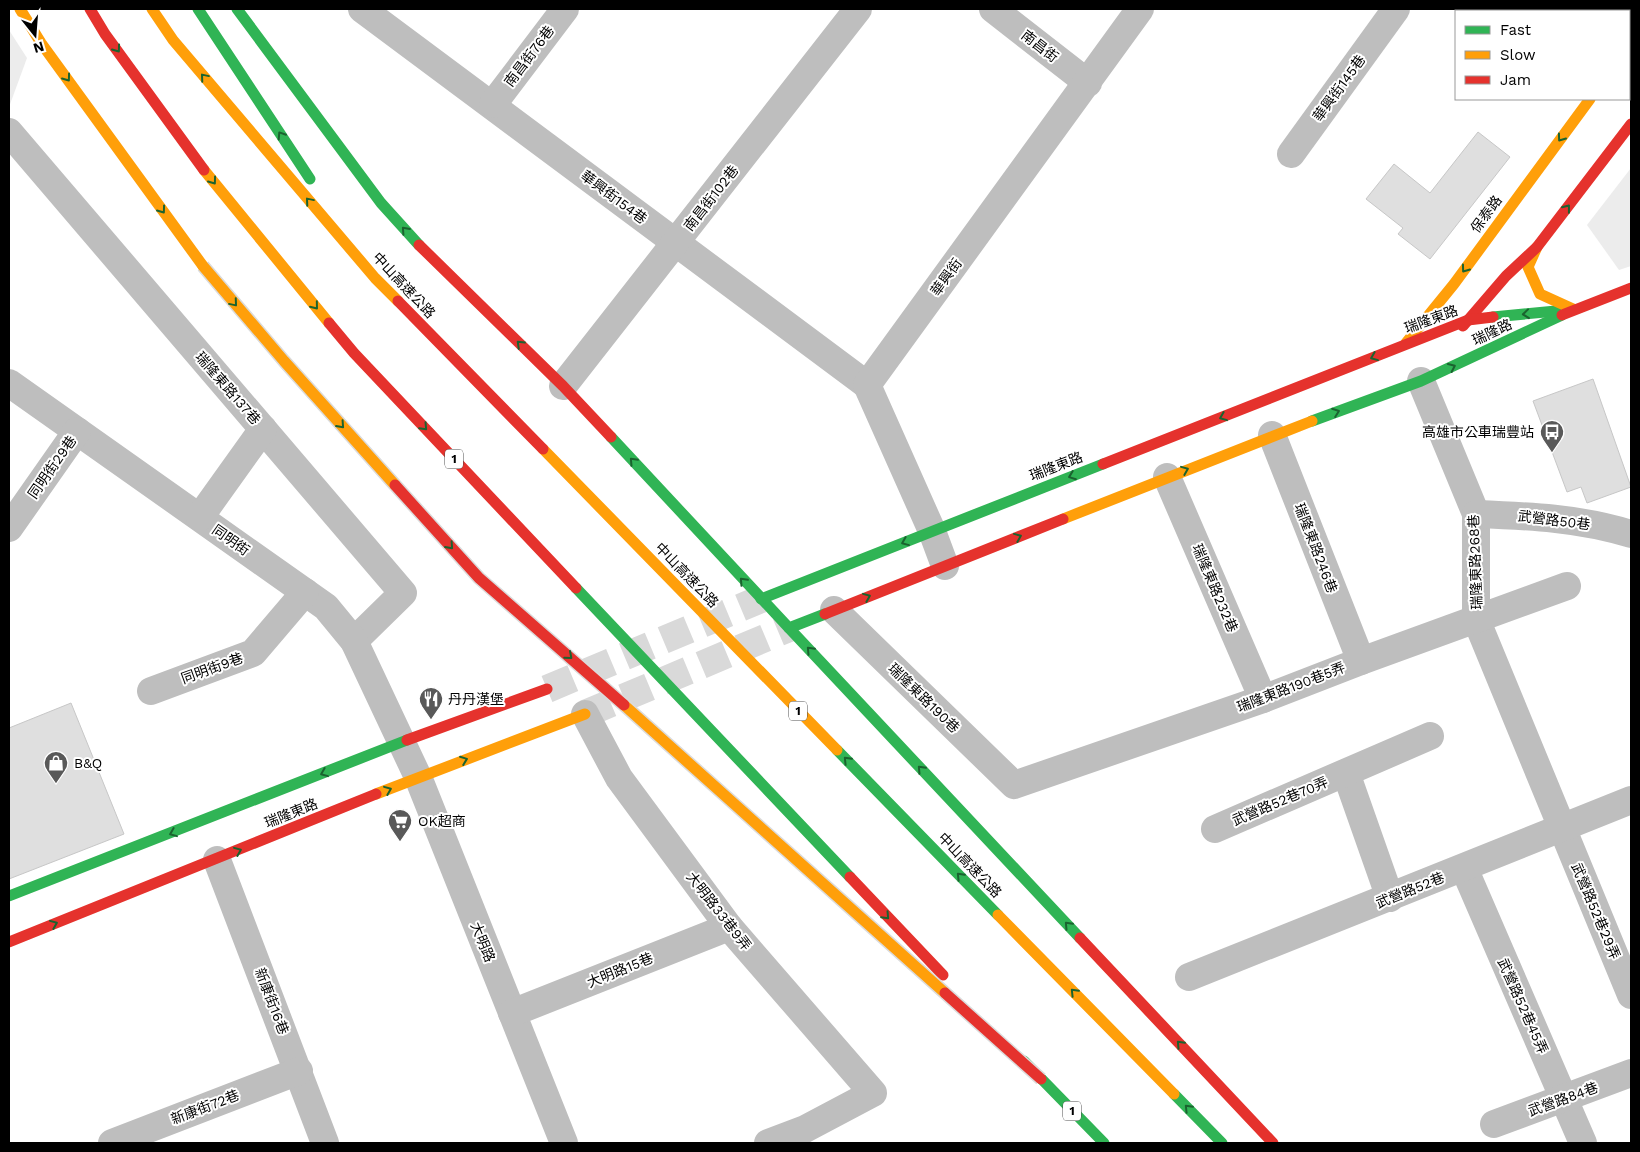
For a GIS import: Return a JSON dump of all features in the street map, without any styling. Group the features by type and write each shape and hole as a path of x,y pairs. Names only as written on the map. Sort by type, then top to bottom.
{"main road":[{"path":"20,9 41,42 203,266 284,361 479,578 696,766 1040,1079"},
{"name":"1","path":"90,9 105,34 218,188 354,354 1040,1079 1104,1143"},
{"name":"中山高速公路","path":"152,9 173,40 375,278 1222,1143"},
{"path":"198,9 375,278"},
{"path":"238,9 381,203 424,251 563,386 1273,1143"},
{"name":"保泰路","path":"1404,345 1456,288 1589,100"},
{"path":"1479,344 1467,315 1537,247 1631,124"},
{"path":"1537,247 1528,267 1540,294 1574,309"},
{"name":"瑞隆路","path":"1421,381 1479,344 1631,288"},
{"name":"瑞隆路","path":"1467,315 1574,309"},
{"name":"瑞隆東路","path":"1457,335 1467,315"},
{"name":"瑞隆東路","path":"761,599 1404,345 1467,315"},
{"path":"789,628 1272,435 1421,381 1439,358"},
{"name":"瑞隆東路","path":"9,896 402,742 547,689"},
{"name":"瑞隆東路","path":"9,942 217,860 418,777 585,714"}],"street":[{"name":"華興街154巷","path":"362,9 492,104 675,244 867,385"},
{"name":"南昌街76巷","path":"492,104 565,9"},
{"name":"南昌街102巷","path":"563,386 858,9"},
{"name":"南昌街","path":"992,9 1088,83"},
{"name":"華興街","path":"867,385 1140,9"},
{"name":"華興街145巷","path":"1291,154 1383,13"},
{"name":"瑞隆東路137巷","path":"9,132 403,593 354,641"},
{"name":"瑞隆東路268巷","path":"1421,381 1476,514 1476,618 1560,827"},
{"name":"同明街","path":"9,383 326,607 354,641 402,742"},
{"path":"867,385 932,531 945,566"},
{"path":"200,517 263,429"},
{"name":"同明街29巷","path":"9,528 77,431"},
{"name":"瑞隆東路246巷","path":"1272,435 1361,661"},
{"name":"瑞隆東路232巷","path":"1167,477 1263,699"},
{"name":"武營路50巷","path":"1476,514 1538,516 1576,520 1631,535"},
{"name":"瑞隆東路190巷5弄","path":"1014,785 1263,699 1476,618 1567,586"},
{"name":"同明街9巷","path":"151,690 253,653 305,592"},
{"name":"瑞隆東路190巷","path":"834,610 1014,785"},
{"name":"大明路33巷9弄","path":"585,714 619,778 729,927 873,1093 808,1136"},
{"name":"武營路52巷70弄","path":"1215,829 1346,774 1430,736"},
{"name":"大明路","path":"402,742 418,777 564,1143"},
{"name":"武營路52巷70弄","path":"1346,774 1390,898"},
{"name":"武營路52巷","path":"1189,977 1631,800"},
{"name":"武營路52巷29弄","path":"1560,827 1631,995"},
{"name":"新康街16巷","path":"217,860 325,1143"},
{"name":"武營路52巷45弄","path":"1464,868 1583,1143"},
{"name":"大明路15巷","path":"512,1013 729,927"},
{"name":"新康街72巷","path":"112,1143 299,1071"},
{"name":"武營路84巷","path":"1494,1124 1631,1074"},
{"path":"768,1143 808,1136"}],"shaded area":[{"path":"9,30 27,58 9,107"},
{"path":"1631,168 1631,266 1619,270 1587,225"}],"building":[{"path":"1478,132 1510,157 1430,259 1398,234 1403,228 1366,199 1394,164 1430,193"},
{"path":"1593,379 1631,487 1587,503 1581,487 1567,492 1533,401"},
{"name":"B&Q","path":"71,703 124,834 9,879 9,728"}],"tunnel":[{"path":"547,689 761,599"},
{"path":"585,714 789,628"}],"traffic: fast":[{"path":"198,9 310,179"},
{"path":"237,9 381,203 419,245"},
{"path":"1493,317 1556,311"},
{"path":"1312,421 1421,381 1562,315"},
{"path":"611,437 789,628 825,614"},
{"path":"761,599 1103,464"},
{"path":"576,588 850,877"},
{"path":"789,628 1080,938"},
{"path":"9,896 407,740"},
{"path":"837,750 998,915"},
{"path":"1024,1061 1104,1143"},
{"path":"1174,1094 1222,1143"}],"traffic: slow":[{"path":"20,9 41,43 203,266"},
{"path":"152,9 173,40 375,278 398,301"},
{"path":"1406,343 1454,284 1589,100"},
{"path":"204,170 329,323"},
{"path":"1537,247 1528,267 1540,294 1573,309"},
{"path":"203,266 284,361 395,485"},
{"path":"1063,519 1312,421"},
{"path":"543,449 837,750"},
{"path":"624,705 945,993"},
{"path":"376,794 585,714"},
{"path":"998,915 1174,1094"}],"traffic: jam":[{"path":"90,9 105,34 204,170"},
{"path":"1463,326 1506,276 1537,247 1631,124"},
{"path":"419,245 563,386 611,437"},
{"path":"1562,315 1631,288"},
{"path":"398,301 543,449"},
{"path":"1103,464 1468,320 1493,317"},
{"path":"329,323 354,353 576,588"},
{"path":"395,485 479,578 624,705"},
{"path":"825,614 1063,519"},
{"path":"407,740 547,689"},
{"path":"9,942 376,794"},
{"path":"850,877 943,975"},
{"path":"1080,938 1273,1143"},
{"path":"945,993 1041,1079"}],"place":[{"name":"高雄市公車瑞豐站","path":"1552,453"},
{"name":"丹丹漢堡","path":"431,720"},
{"name":"B&Q","path":"56,784"},
{"name":"OK超商","path":"400,842"}]}
